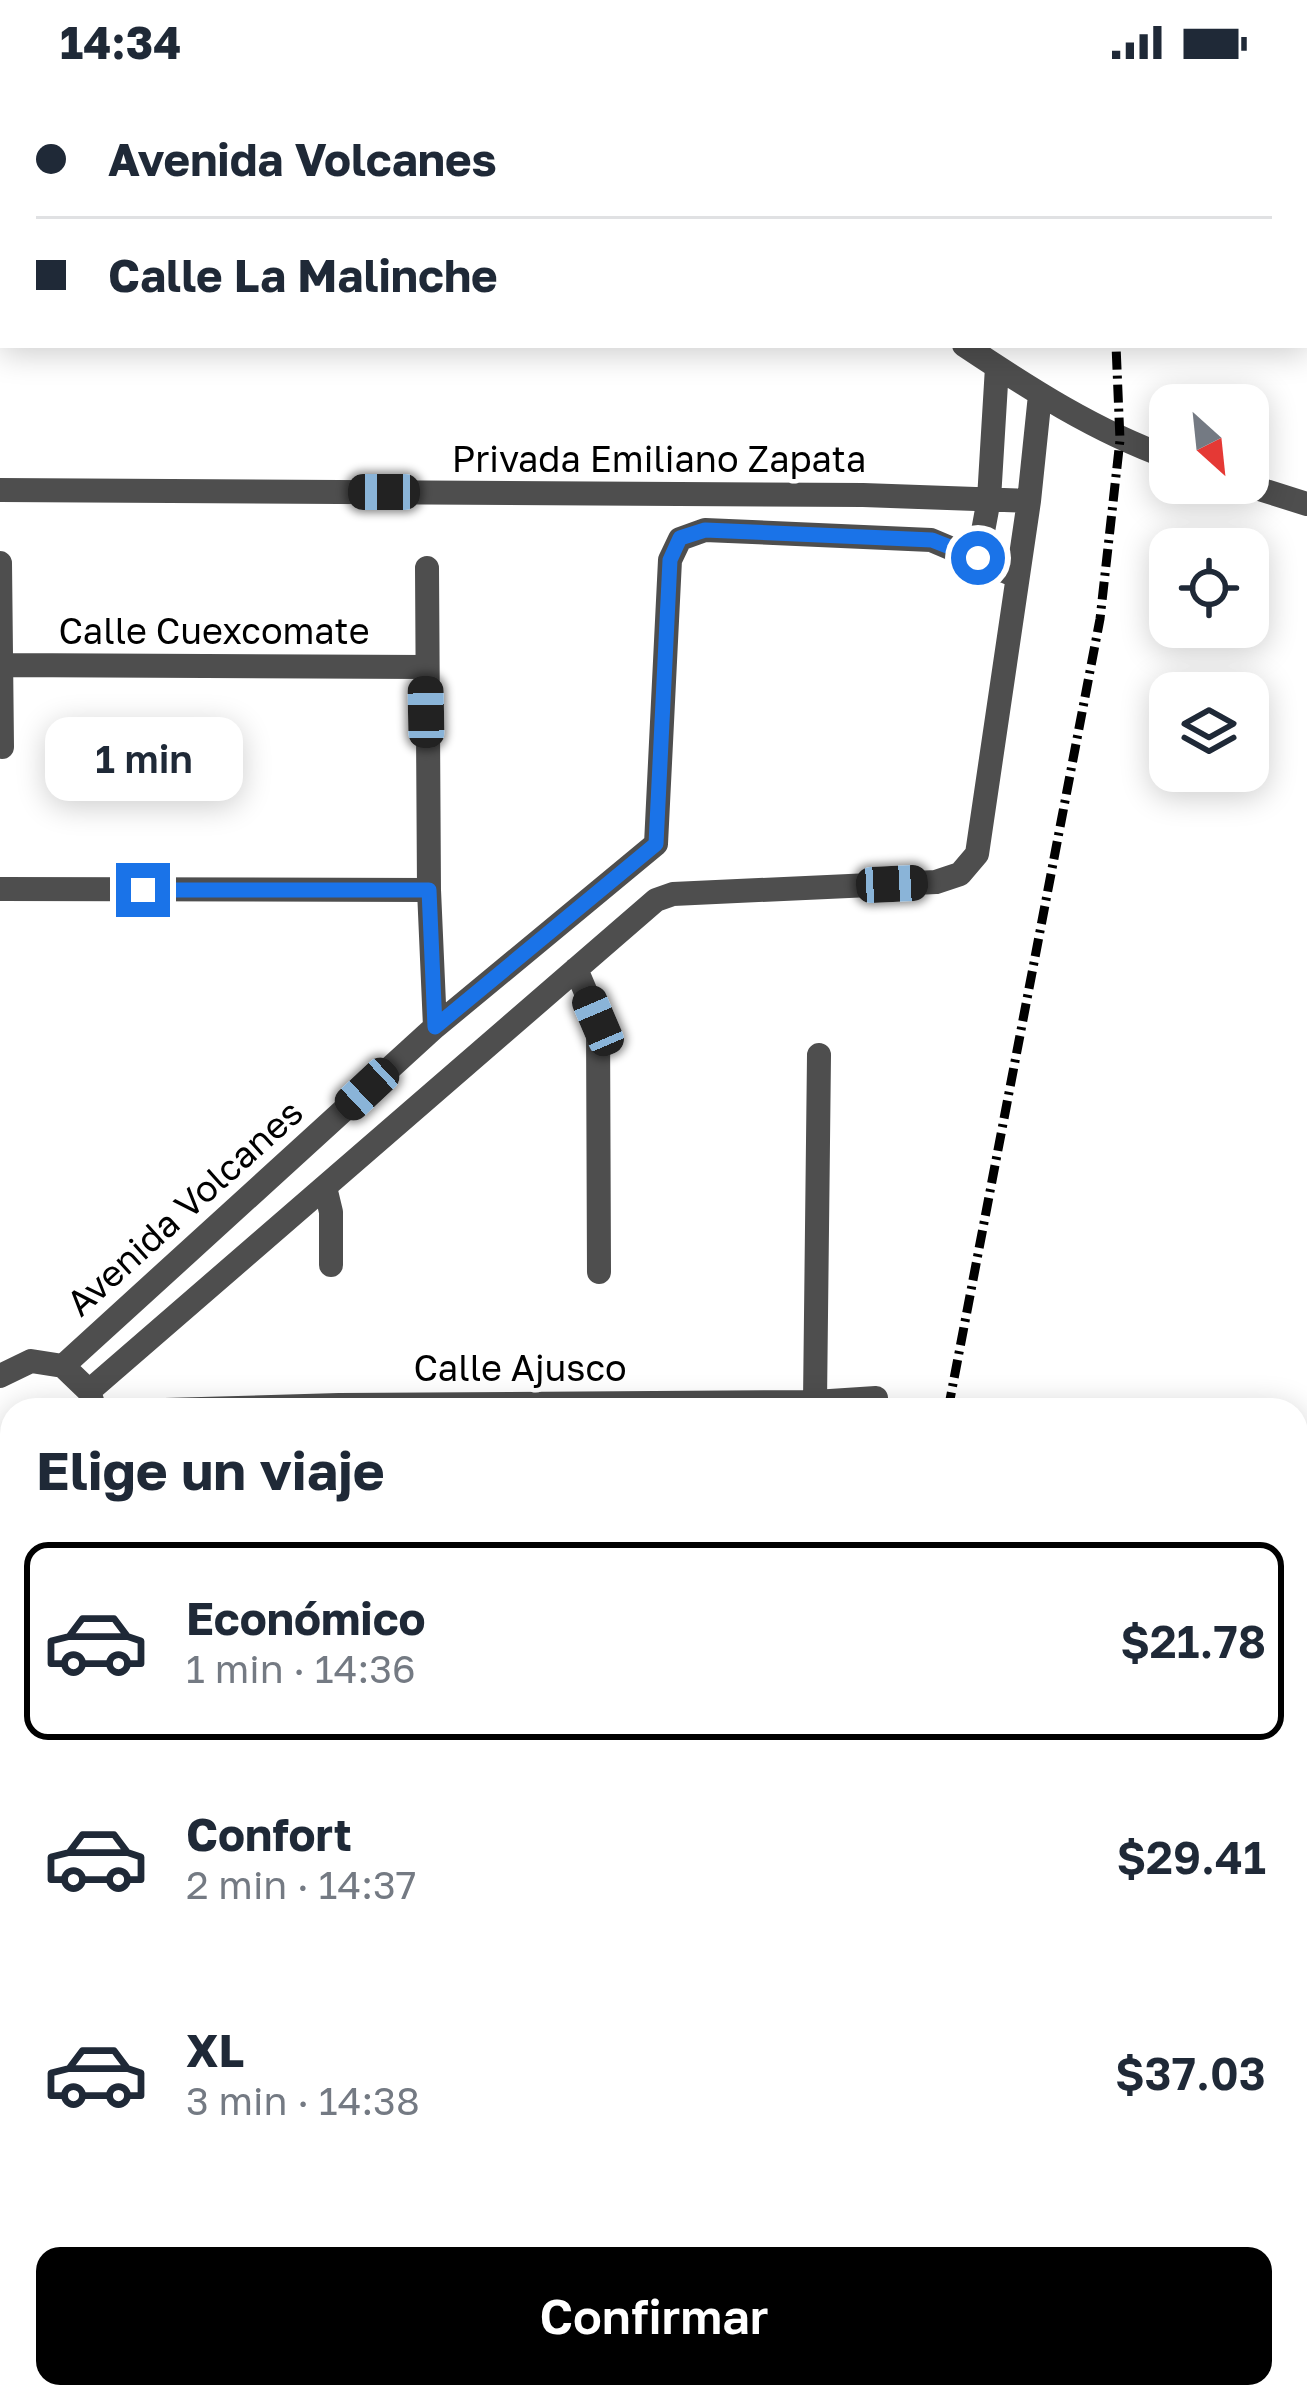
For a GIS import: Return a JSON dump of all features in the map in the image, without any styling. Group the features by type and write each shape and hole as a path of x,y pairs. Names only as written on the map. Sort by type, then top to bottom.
{"street":[{"path":"968,348 1040,395 1120,440 1149,450"},
{"path":"978,558 989,499 997,367"},
{"name":"Avenida Volcanes","path":"94,1398 326,1187 656,900 673,894 936,882 960,874 977,854 1040,395"},
{"name":"Privada Emiliano Zapata","path":"0,490 839,495 1029,501"},
{"path":"1269,492 1307,504"},
{"name":"Avenida Volcanes","path":"63,1366 435,1027 656,844 670,560 680,538 705,530 932,540 1016,576"},
{"path":"1,563 2,747"},
{"path":"427,568 429,890 435,1027"},
{"name":"Calle Cuexcomate","path":"2,665 426,667"},
{"path":"0,889 429,890"},
{"path":"575,969 598,1021 598,1273"},
{"path":"815,1398 819,1055"},
{"path":"326,1187 331,1264"},
{"path":"0,1376 31,1361 63,1366 90,1398"}],"railway":[{"path":"950,1398 1100,619 1120,440 1116,348"}],"route":[{"path":"143,890 429,890 435,1027 656,844 670,560 680,538 705,530 932,540 978,558"}]}
